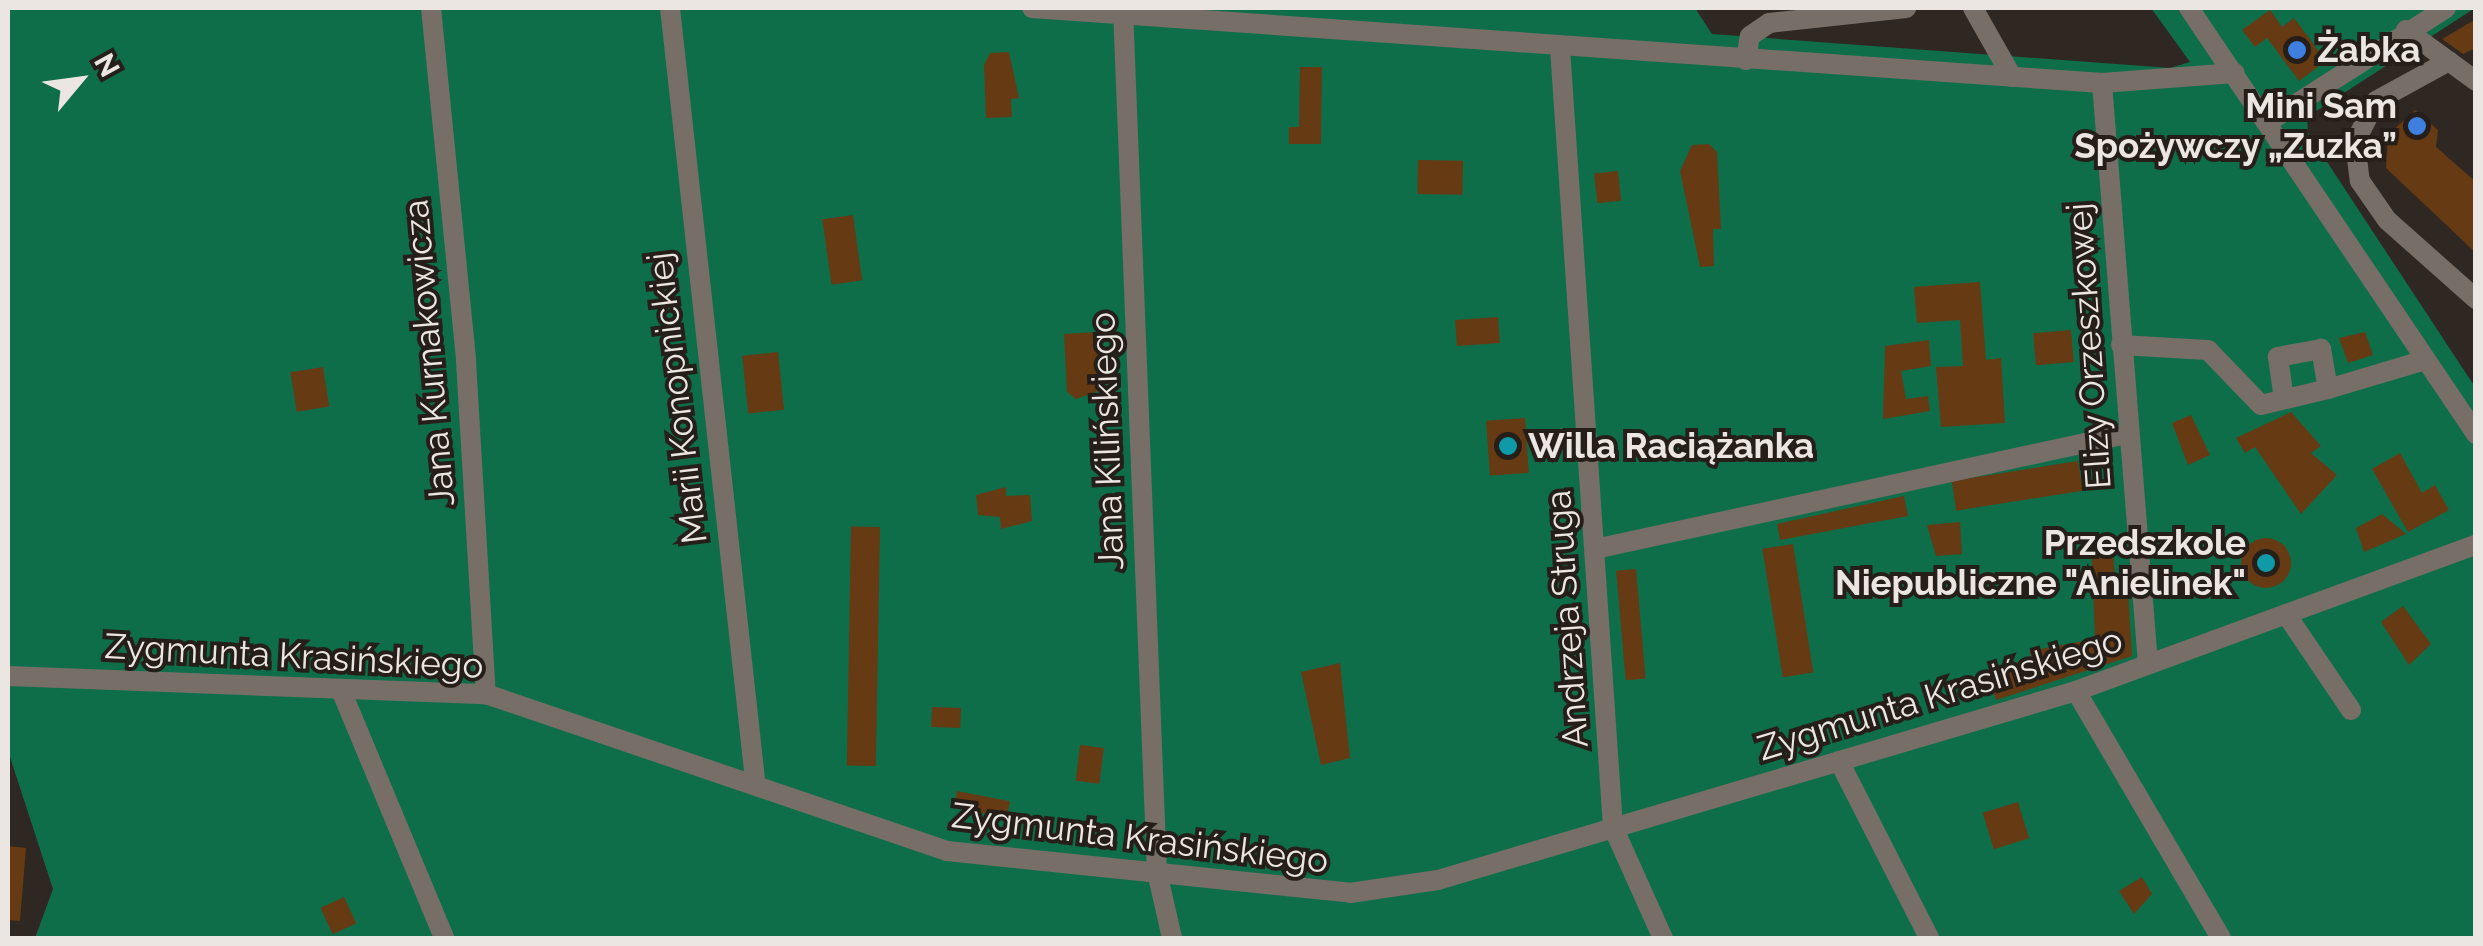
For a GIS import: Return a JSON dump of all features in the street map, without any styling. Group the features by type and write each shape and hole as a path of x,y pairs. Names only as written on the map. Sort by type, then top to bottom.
{"street":[{"name":"Jana Kurnakowicza","path":"431,8 466,361 486,694"},
{"name":"Marii Konopnickiej","path":"670,8 756,780"},
{"path":"1032,8 1123,11 1560,48 2102,83 2235,73"},
{"path":"1746,60 1750,36 1769,23 1906,8"},
{"path":"1973,8 2012,77"},
{"path":"2189,8 2476,434"},
{"path":"2268,122 2406,30 2446,8"},
{"name":"Jana Kilińskiego","path":"1123,11 1157,872 1172,938"},
{"path":"2406,30 2473,75"},
{"name":"Andrzeja Struga","path":"1560,48 1612,828"},
{"path":"2448,61 2376,101 2356,142 2360,181 2387,220 2476,299"},
{"name":"Elizy Orzeszkowej","path":"2102,83 2148,663"},
{"path":"2120,345 2208,350 2262,405 2425,360"},
{"path":"2284,399 2278,357 2321,349 2328,389"},
{"path":"1595,549 2127,434"},
{"name":"Zygmunta Krasińskiego","path":"8,676 486,694 756,780 946,851 1157,872 1307,894 1389,891 2076,692 2476,545"},
{"path":"2286,614 2351,710"},
{"path":"342,690 444,938"},
{"path":"2076,692 2221,938"},
{"path":"1839,761 1928,938"},
{"path":"1612,828 1663,938"}],"green space":[{"path":"8,8 1695,8 1712,34 2170,68 2190,62 2151,8 2475,8 2307,117 2308,133 2475,387 2475,938 35,938 53,889 8,751"}],"building":[{"path":"2270,10 2282,27 2294,18 2326,61 2299,81 2267,38 2255,47 2242,30"},
{"path":"2476,19 2476,48 2463,54 2442,39"},
{"path":"1009,52 1019,98 1011,99 1012,117 986,118 984,65 990,53"},
{"path":"1300,67 1322,67 1321,144 1289,144 1289,127 1299,127"},
{"path":"2415,110 2438,130 2436,147 2476,182 2476,253 2386,168 2388,135"},
{"path":"1709,144 1717,152 1721,229 1713,229 1714,266 1700,267 1680,171 1692,145"},
{"path":"1418,160 1463,161 1462,195 1417,194"},
{"path":"1618,171 1621,201 1597,203 1594,174"},
{"path":"853,215 862,280 831,285 822,219"},
{"path":"1980,282 1986,360 2001,358 2005,423 1941,427 1936,367 1963,366 1960,320 1917,323 1914,287"},
{"path":"1498,317 1500,343 1457,346 1455,320"},
{"path":"2071,330 2074,362 2036,365 2033,333"},
{"path":"1096,332 1101,390 1076,399 1067,392 1064,334"},
{"path":"2365,332 2373,355 2348,363 2339,338"},
{"path":"1929,340 1931,366 1901,371 1906,399 1928,396 1930,411 1883,419 1885,346"},
{"path":"778,352 784,410 748,413 742,356"},
{"path":"323,367 329,407 297,412 290,372"},
{"path":"2291,412 2321,446 2311,453 2337,475 2301,514 2255,447 2245,453 2236,438"},
{"path":"2191,415 2210,455 2188,465 2172,423"},
{"name":"Willa Raciążanka","path":"1525,418 1529,473 1490,476 1486,421"},
{"path":"2400,453 2422,493 2435,485 2449,510 2408,532 2372,469"},
{"path":"2078,461 2083,491 1956,511 1952,481"},
{"path":"1006,487 1006,496 1030,495 1032,521 1001,529 1000,517 978,515 976,495"},
{"path":"1904,496 1908,516 1780,540 1777,524"},
{"path":"2382,514 2406,534 2364,552 2356,528"},
{"path":"1960,522 1962,554 1936,556 1927,525"},
{"path":"851,526 880,527 876,766 847,765"},
{"path":"2112,537 2115,575 2127,574 2132,656 1996,700 1987,671 2032,658 2029,651 2095,639 2091,539"},
{"name":"Przedszkole Niepubliczne \"Anielinek\"","path":"2266,538 2283,546 2291,563 2283,580 2266,588 2249,580 2241,563 2249,546"},
{"path":"1793,544 1813,672 1783,677 1762,549"},
{"path":"1636,569 1646,679 1626,680 1616,571"},
{"path":"2403,606 2431,644 2409,665 2381,622"},
{"path":"1340,663 1350,758 1321,765 1301,672"},
{"path":"932,707 961,708 960,728 931,727"},
{"path":"1080,745 1104,748 1099,784 1076,781"},
{"path":"957,791 1010,801 1007,818 954,808"},
{"path":"2018,802 2029,838 1994,849 1983,813"},
{"path":"8,846 26,848 20,921 8,920"},
{"path":"2142,877 2152,894 2134,914 2119,891"},
{"path":"344,897 356,923 333,934 320,908"}],"place":[{"name":"Żabka","path":"2297,50"},
{"name":"Mini Sam Spożywczy „Zuzka”","path":"2417,126"},
{"name":"Willa Raciążanka","path":"1508,446"},
{"name":"Przedszkole Niepubliczne \"Anielinek\"","path":"2266,563"}]}
